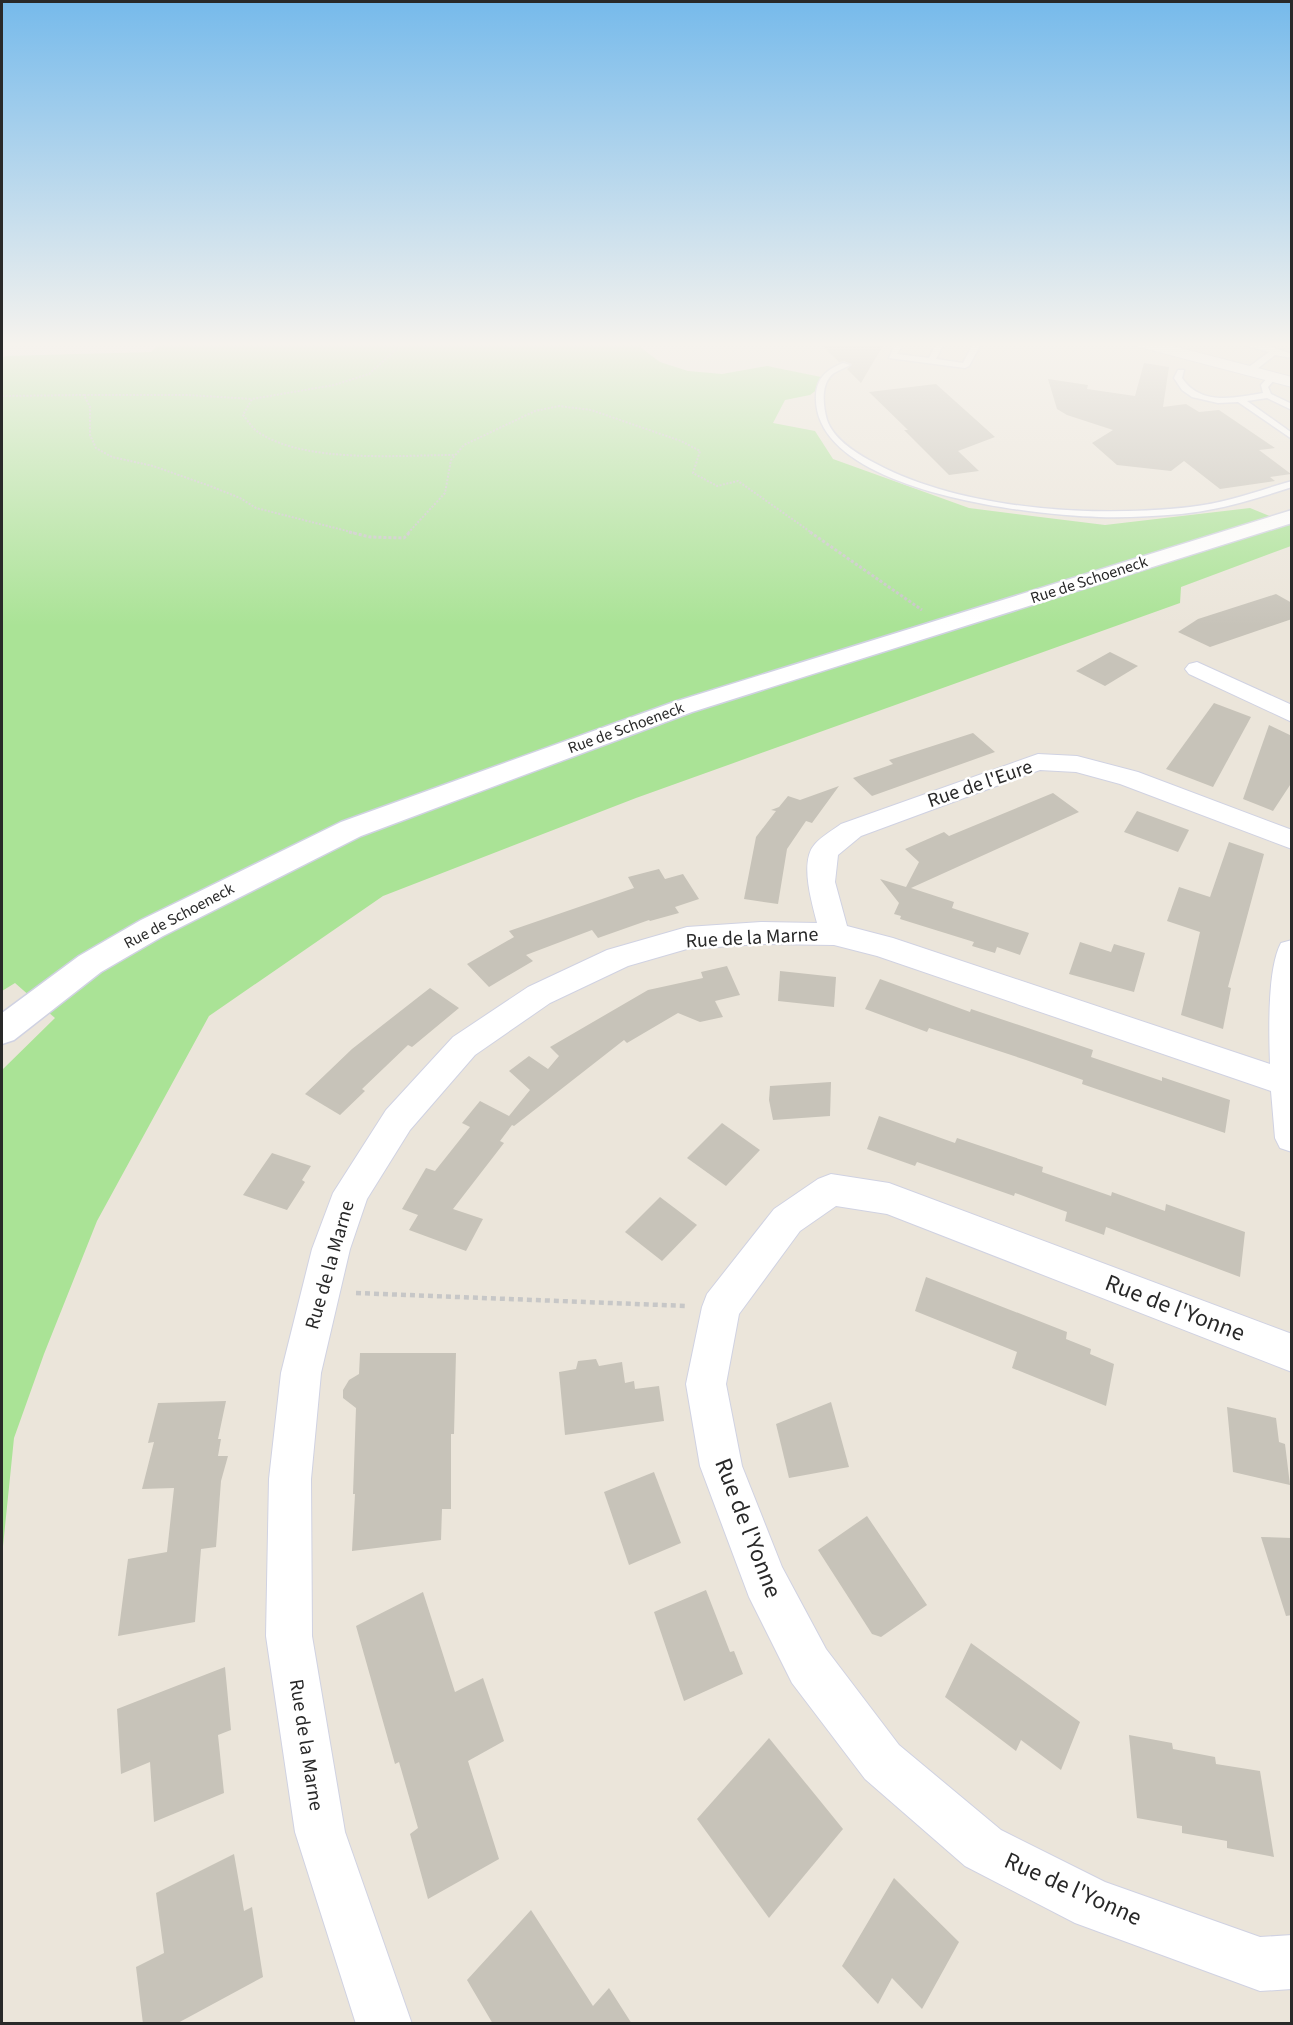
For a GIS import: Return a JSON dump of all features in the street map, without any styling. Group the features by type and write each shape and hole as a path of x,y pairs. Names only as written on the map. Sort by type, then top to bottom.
{"main road":[{"name":"Rue de Schoeneck","path":"2,1031 90,964 141,934 351,829 683,707 1292,516"}],"street":[{"path":"1197,669 1292,716"},
{"name":"Rue de l'Eure","path":"834,934 821,882 824,851 851,830 1038,762 1077,764 1129,778 1292,840"},
{"name":"Rue de la Marne","path":"384,2024 320,1832 289,1636 290,1479 301,1373 331,1249 351,1193 398,1120 464,1046 539,995 618,958 687,938 761,933 834,934 882,946 1288,1083"},
{"path":"1291,1136 1286,984 1292,951"},
{"name":"Rue de l'Yonne","path":"1292,1353 889,1199 831,1190 787,1220 721,1307 706,1384 721,1466 765,1581 808,1666 882,1762 983,1848 1094,1904 1260,1964 1292,1962"}],"lane":[{"path":"833,436 843,447 887,473 930,489 985,502 1039,510 1128,514 1227,504 1292,484"}],"path":[{"path":"91,436 96,448 112,457 153,466 240,498 256,508 370,537 404,538 445,493 451,460 464,445 481,436"},
{"path":"270,436 294,448 336,455 456,455"},
{"path":"668,436 700,451 693,473 717,486 738,482 919,608 941,627"},
{"path":"320,1291 721,1307"}],"green space":[{"path":"2,436 819,436 833,459 969,508 1105,525 1250,508 1291,525 1291,546 1181,587 1180,603 636,798 383,896 209,1016 97,1221 44,1354 14,1438 2,1556 2,1070 55,1018 15,983 2,991"}],"building":[{"path":"910,436 995,437 958,451 979,471 949,475"},
{"path":"1102,436 1258,436 1275,448 1259,450 1291,474 1270,477 1275,481 1220,489 1184,461 1171,471 1117,465 1092,443"},
{"path":"1276,594 1292,603 1292,619 1210,647 1178,632 1198,619"},
{"path":"1110,652 1138,666 1105,686 1076,671"},
{"path":"1214,703 1251,717 1213,787 1166,769"},
{"path":"1269,725 1292,736 1292,782 1273,811 1243,799"},
{"path":"973,733 995,752 872,796 853,778 893,764 889,760"},
{"path":"839,786 812,823 806,821 787,849 778,904 744,899 756,837 776,811 771,810 779,807 788,796 800,800"},
{"path":"1053,793 1079,812 911,888 954,902 952,908 1029,933 1020,955 997,947 995,953 972,946 974,942 900,919 901,916 894,914 899,903 880,879 906,887 919,862 905,849 944,832 949,836"},
{"path":"1137,811 1189,830 1178,852 1124,832"},
{"path":"1229,842 1264,854 1228,987 1231,988 1223,1029 1181,1015 1200,932 1167,921 1179,887 1210,897"},
{"path":"659,869 665,879 683,874 699,899 675,907 679,913 649,920 598,938 592,930 526,955 533,961 489,987 467,964 514,937 509,931 634,888 628,877"},
{"path":"1080,942 1111,952 1114,944 1145,953 1134,992 1069,974"},
{"path":"727,966 740,995 715,1001 723,1017 700,1022 678,1013 627,1043 624,1040 514,1126 512,1125 500,1141 504,1143 453,1209 483,1219 466,1251 409,1230 418,1215 402,1209 426,1168 435,1171 470,1127 462,1123 480,1101 509,1116 530,1090 509,1071 529,1056 548,1069 559,1056 550,1047 648,990 703,978 701,972"},
{"path":"780,971 836,977 834,1007 778,1001"},
{"path":"880,979 970,1012 971,1009 1093,1050 1091,1057 1162,1081 1162,1077 1230,1100 1225,1133 1082,1084 1083,1080 1026,1060 929,1028 927,1032 865,1009"},
{"path":"430,988 459,1008 412,1047 408,1045 362,1089 365,1091 340,1115 305,1094 352,1049"},
{"path":"831,1082 830,1116 773,1120 769,1100 770,1086"},
{"path":"879,1116 955,1143 957,1138 1043,1167 1042,1172 1111,1196 1112,1192 1165,1211 1166,1204 1245,1232 1240,1277 1106,1227 1104,1235 1065,1221 1067,1212 1015,1193 1014,1196 917,1162 915,1166 867,1149"},
{"path":"722,1123 760,1150 726,1186 687,1158"},
{"path":"272,1153 311,1166 302,1180 305,1182 287,1210 243,1195"},
{"path":"660,1197 697,1225 662,1261 625,1232"},
{"path":"926,1277 1067,1332 1066,1339 1091,1349 1090,1354 1114,1364 1106,1406 1012,1368 1017,1352 915,1311"},
{"path":"360,1353 456,1353 454,1434 451,1434 451,1509 442,1509 441,1540 352,1551 356,1408 343,1398 343,1390 349,1380 359,1374"},
{"path":"596,1359 599,1366 622,1362 625,1383 634,1381 635,1389 659,1386 664,1421 565,1435 559,1372 576,1369 578,1361"},
{"path":"226,1401 218,1439 221,1439 218,1456 228,1456 221,1481 216,1547 201,1549 195,1622 118,1636 128,1559 167,1552 174,1488 142,1489 154,1442 148,1443 158,1403"},
{"path":"831,1402 849,1467 789,1478 776,1424"},
{"path":"1227,1407 1276,1418 1279,1442 1285,1444 1290,1485 1233,1472"},
{"path":"654,1472 681,1543 629,1565 604,1492"},
{"path":"867,1516 927,1605 881,1637 872,1634 818,1550"},
{"path":"1261,1537 1292,1538 1292,1615 1286,1616"},
{"path":"706,1590 730,1652 734,1651 743,1674 684,1701 654,1612"},
{"path":"423,1592 455,1692 483,1678 504,1741 468,1761 499,1859 428,1899 410,1834 418,1828 399,1762 395,1764 356,1626"},
{"path":"971,1643 1080,1722 1061,1770 1021,1740 1016,1751 945,1697"},
{"path":"225,1667 231,1730 218,1735 224,1793 154,1822 150,1762 121,1774 117,1709"},
{"path":"1129,1735 1172,1743 1173,1749 1215,1757 1216,1764 1260,1771 1274,1857 1227,1848 1227,1841 1182,1833 1182,1826 1137,1818"},
{"path":"769,1738 843,1829 769,1918 697,1819"},
{"path":"234,1854 244,1911 252,1907 263,1977 176,2024 143,2024 136,1967 164,1953 156,1893"},
{"path":"894,1878 959,1942 922,2009 892,1978 878,2004 842,1966"},
{"path":"531,1910 593,2006 609,1988 632,2024 493,2024 467,1980"}]}
